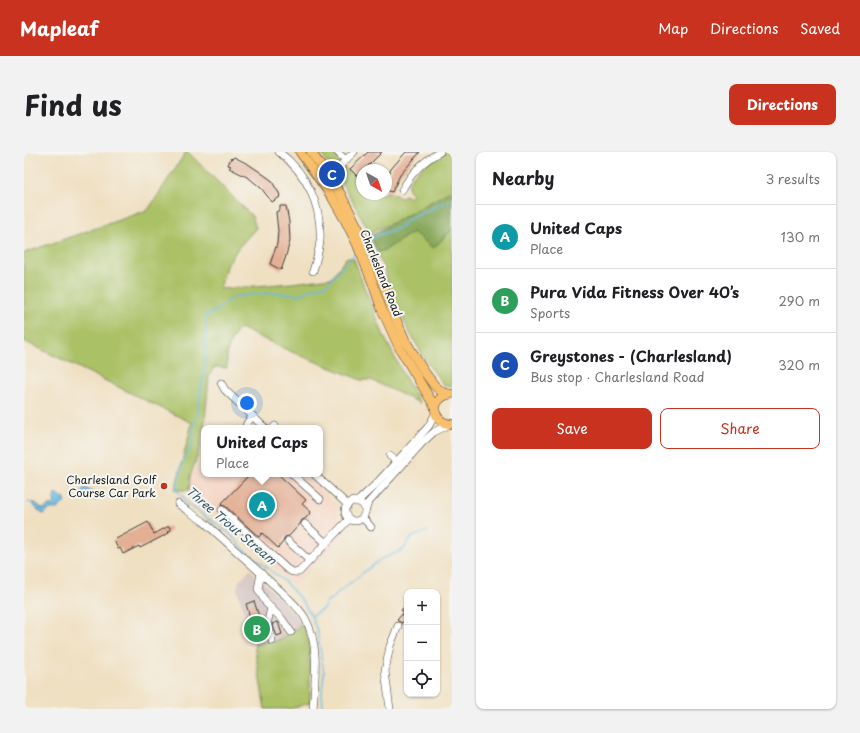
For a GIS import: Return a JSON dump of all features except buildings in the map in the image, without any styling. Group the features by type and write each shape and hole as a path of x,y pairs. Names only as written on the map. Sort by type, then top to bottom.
{"main road":[{"name":"Charlesland Road","path":"300,152 332,196 345,220 372,255 392,310 405,340 423,370 442,392 450,394"},
{"name":"Charlesland Road","path":"311,152 340,193 361,242 365,263 382,310 400,349 436,410"},
{"path":"450,394 438,400 436,410 440,420 443,423 451,424"}],"street":[{"path":"279,152 302,175 317,206 320,222 320,241 318,255 313,271"},
{"path":"337,152 346,160"},
{"path":"340,166 354,152"},
{"path":"402,190 420,166 440,152"},
{"path":"221,383 225,390 239,398 262,425"},
{"path":"357,502 402,466 428,427 436,410"},
{"path":"246,425 253,416"},
{"path":"371,527 364,515 363,505 357,502 352,502 348,505 345,510 345,514 349,519 354,522 360,520 364,515 368,503 423,442 434,432 451,424"},
{"path":"390,456 402,466"},
{"path":"298,477 320,499"},
{"path":"317,477 348,505"},
{"path":"178,504 203,521 261,573 297,607 305,618 312,634 315,651 313,709"},
{"path":"222,510 287,570 294,573 299,572 349,519"},
{"path":"305,524 326,543"},
{"path":"288,541 310,561"},
{"path":"261,573 258,589 266,603 282,619 291,632"},
{"path":"271,608 267,624 272,641"},
{"path":"390,709 385,670 390,646 398,626"}],"shaded area":[{"path":"201,463 201,477 307,477 337,505 338,523 346,531 295,586 189,490 194,471"},
{"path":"250,569 278,596 302,623 293,632 281,639 254,645 237,588 239,581"}],"green space":[{"path":"186,152 188,152 252,216 256,228 238,248 226,266 220,289 331,278 347,257 354,259 384,336 403,374 420,403 371,380 361,380 292,352 240,328 233,337 229,346 227,368 214,367 209,376 205,420 204,425 201,425 200,448 190,477 189,490 175,490 192,423 24,341 24,253 148,210"},
{"path":"320,152 333,152 340,159 339,162 342,167 356,178 356,200 392,200 392,194 400,198 405,195 410,198 413,195 408,184 413,176 428,162 439,155 452,152 452,191 397,221 370,233 345,188"},
{"path":"452,191 452,230 433,248 413,232 385,250 377,252 370,236"},
{"path":"452,230 452,386 444,385 430,367 408,330 377,252 385,250 413,231 433,248"},
{"path":"302,623 307,636 310,652 310,703 290,709 265,709 254,645 281,639 293,632"}],"water":[{"path":"86,488 97,496 97,500 87,496 83,498 80,496 79,493"},
{"path":"55,494 58,494 62,498 64,497 66,501 57,509 49,510 44,514 32,504 33,502 36,503 42,509 52,506 55,503"}],"waterway":[{"name":"Three Trout Stream","path":"369,242 374,237 401,227 405,221 452,199"},
{"name":"Three Trout Stream","path":"323,709 322,692 324,673 317,631 312,617 302,601 284,581 248,554 229,533 186,503 184,498 176,490 183,462 192,445 194,425 197,418 205,368 206,315 213,313 233,297 265,293 298,295 311,289 326,285 357,252"},
{"path":"28,502 32,503"},
{"path":"311,616 324,608 326,602 381,559 403,550 412,537 428,531"}],"place":[{"name":"Greystones - (Charlesland)","path":"332,174"},
{"name":"Charlesland Golf Course Car Park","path":"164,486"},
{"name":"United Caps","path":"262,505"},
{"name":"Pura Vida Fitness Over 40’s","path":"257,629"}]}
